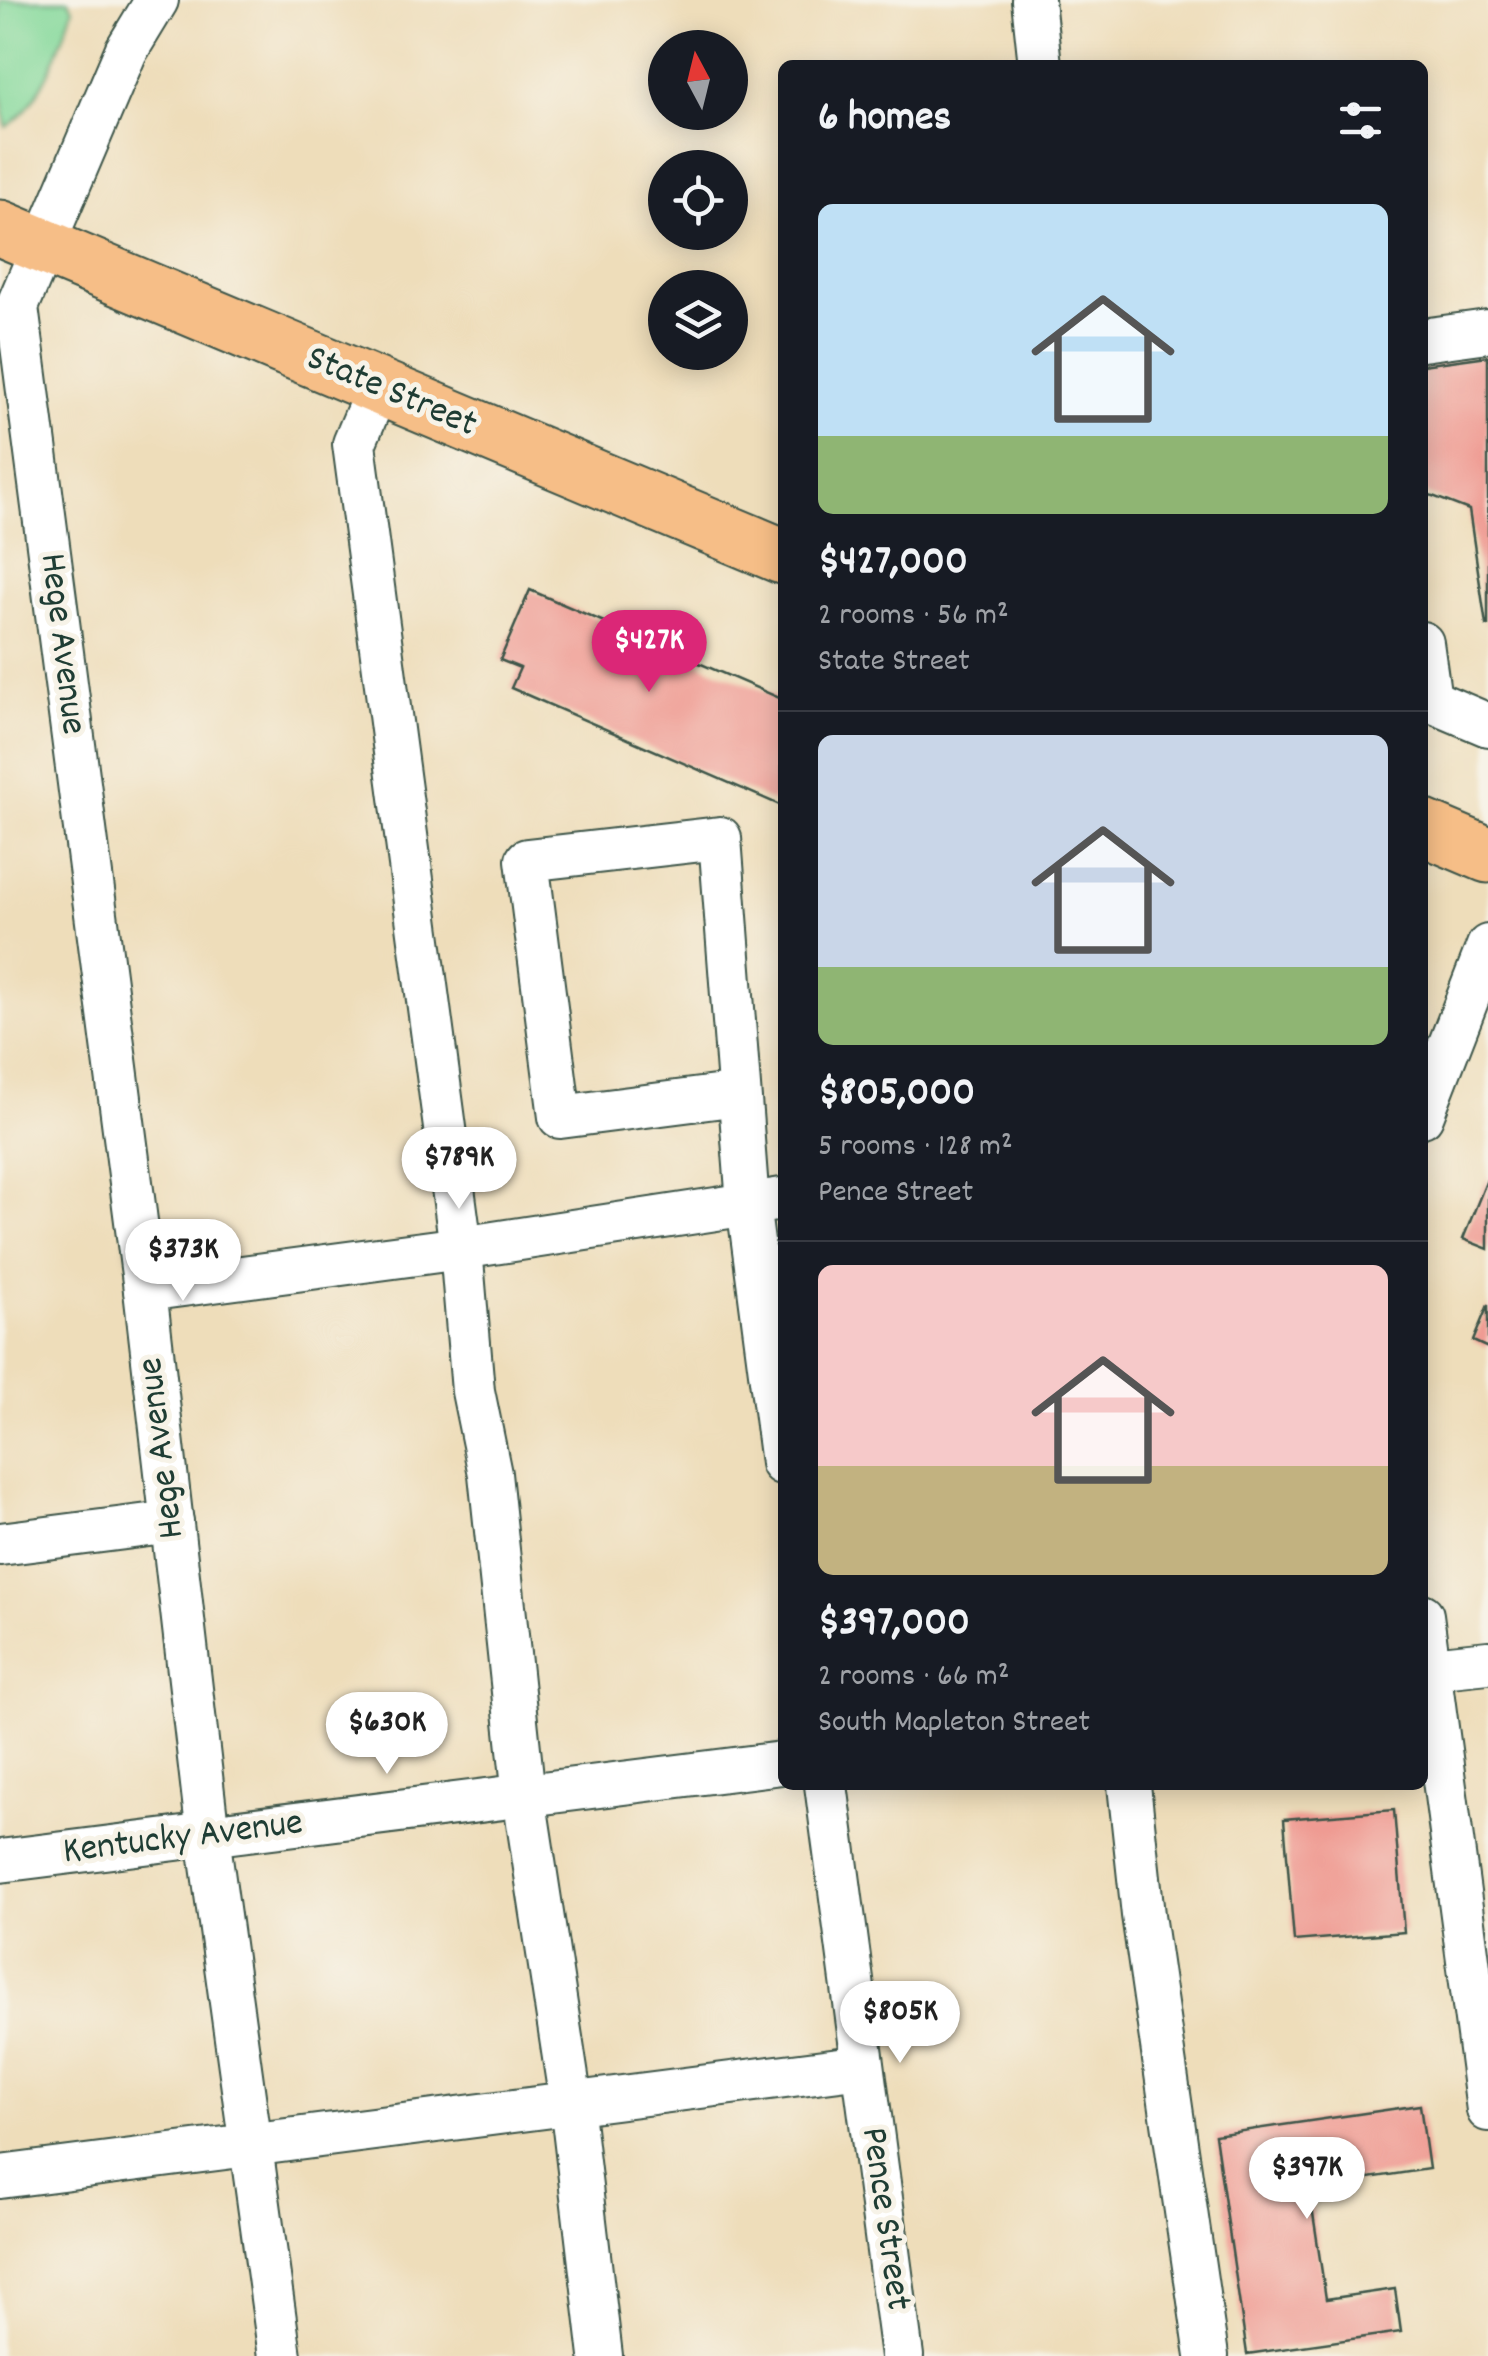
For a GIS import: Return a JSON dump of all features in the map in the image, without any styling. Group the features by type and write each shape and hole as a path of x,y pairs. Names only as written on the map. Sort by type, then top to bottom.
{"highway":[{"name":"State Street","path":"21,238 778,554"},
{"path":"1428,829 1487,851"}],"street":[{"path":"1033,0 1039,60"},
{"name":"Hege Avenue","path":"150,2 21,238 13,380 144,1290 208,1836 280,2356"},
{"path":"1428,339 1488,332"},
{"path":"378,387 354,444 460,1248 473,1392 490,1474 524,1796 570,2104 601,2356"},
{"path":"1428,700 1488,725"},
{"path":"739,1094 560,1118 527,860 720,838 739,1094 765,1202 778,1402"},
{"path":"1428,1101 1488,946"},
{"path":"144,1290 765,1202"},
{"path":"0,1544 172,1522"},
{"path":"1428,1669 1488,1662"},
{"path":"1428,1683 1488,2110"},
{"name":"Kentucky Avenue","path":"0,1860 778,1764"},
{"name":"Pence Street","path":"827,1790 902,2356"},
{"path":"1130,1790 1143,1915 1207,2356"},
{"path":"0,2177 864,2066"}],"green space":[{"path":"0,0 69,0 73,9 39,91 6,127 0,88"}],"building":[{"path":"1488,356 1488,625 1469,510 1428,494 1428,364"},
{"path":"530,590 778,697 778,804 511,688 520,668 500,660"},
{"path":"1488,1177 1488,1249 1463,1239"},
{"path":"1488,1305 1488,1348 1473,1341"},
{"path":"1394,1810 1404,1932 1294,1941 1284,1819"},
{"path":"1420,2105 1429,2169 1309,2187 1326,2299 1395,2289 1401,2332 1247,2354 1215,2135"}]}
